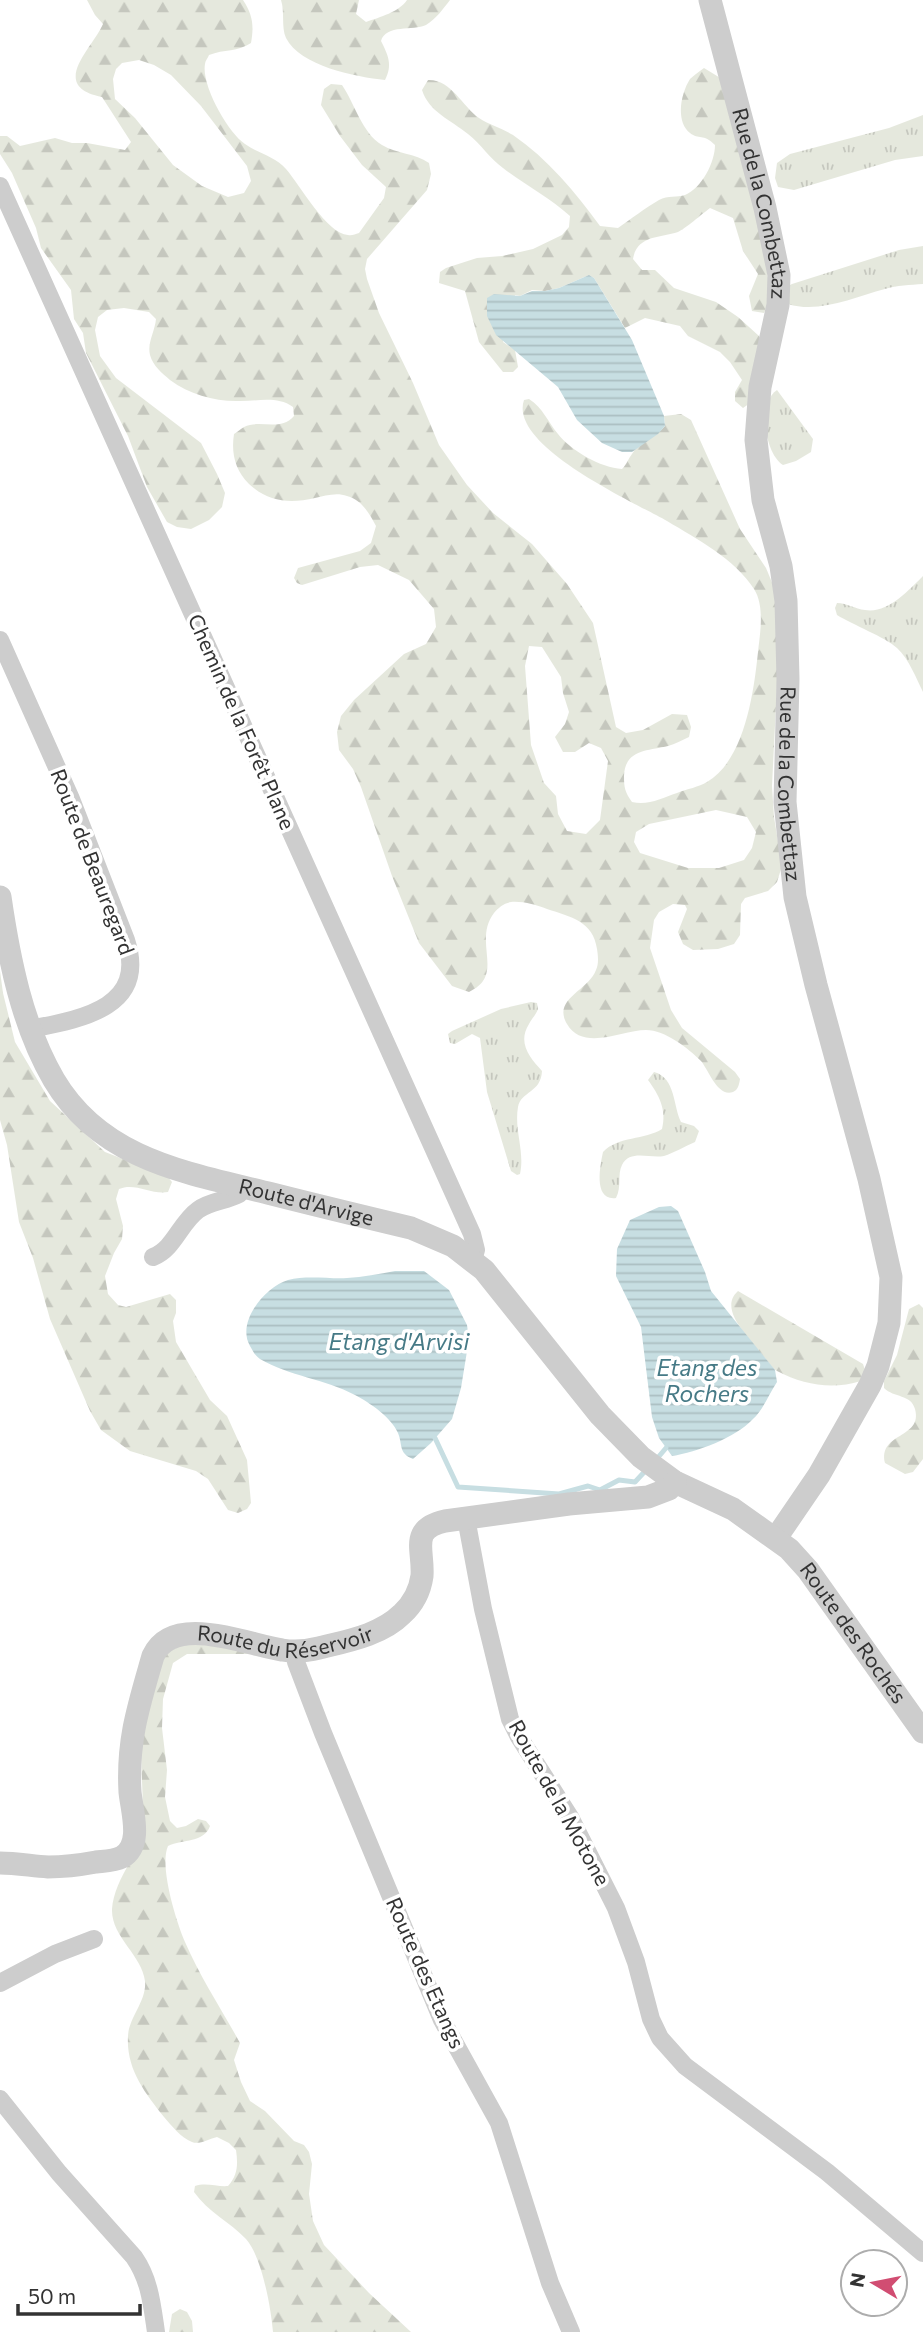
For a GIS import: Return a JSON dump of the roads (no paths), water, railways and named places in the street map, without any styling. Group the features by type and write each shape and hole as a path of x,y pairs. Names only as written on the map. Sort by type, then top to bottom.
{"street":[{"name":"Rue de la Combettaz","path":"710,0 765,208 779,275 778,304 760,387 756,440 763,500 781,566 786,601 788,679 785,788 791,867 800,919 869,1179 891,1277 889,1323 870,1385 819,1475 776,1538"},
{"name":"Chemin de la Forêt Plane","path":"0,186 472,1234 475,1250 473,1260"},
{"name":"Route de Beauregard","path":"0,640 71,799 126,940 131,960 128,982 113,1003 94,1012 30,1029"},
{"name":"Route d'Arvige","path":"0,898 15,975 30,1029 60,1089 90,1123 125,1148 153,1162 243,1188 423,1231 453,1246 473,1260 498,1285 600,1415 641,1457 675,1482"},
{"path":"153,1257 166,1250 198,1210 213,1202 236,1196 243,1188"},
{"name":"Route des Rochés","path":"675,1482 733,1509 776,1538 808,1570 923,1732"},
{"name":"Route du Réservoir","path":"0,1863 52,1867 78,1865 120,1858 133,1846 129,1757 131,1736 153,1656 161,1643 182,1636 216,1634 273,1649 294,1651 315,1649 371,1633 395,1620 409,1607 420,1586 420,1545 425,1531 437,1522 569,1504 648,1497 662,1493 675,1482"},
{"name":"Route de la Motone","path":"466,1518 483,1609 510,1719 570,1817 616,1908 636,1962 656,2032 665,2046 685,2066 827,2172 923,2253"},
{"name":"Route des Etangs","path":"294,1651 323,1733 442,2021 499,2123 550,2283 571,2332"},
{"path":"0,1983 66,1949 94,1939"},
{"path":"0,2099 59,2173 138,2263 150,2292 156,2332"}],"water":[{"path":"589,275 594,278 632,340 664,416 665,426 658,434 632,452 622,452 602,443 577,420 558,387 496,335 487,316 487,298 494,294 520,296 532,291 545,291"},
{"name":"Etang des Rochers","path":"671,1206 678,1211 711,1291 775,1370 777,1382 760,1411 745,1426 715,1443 672,1456 659,1438 652,1417 641,1327 616,1276 617,1249 630,1220 659,1207"},
{"name":"Etang d'Arvisi","path":"395,1271 424,1271 449,1290 467,1325 469,1339 461,1388 452,1419 413,1459 403,1451 395,1427 373,1406 332,1385 283,1370 260,1359 253,1352 247,1337 247,1327 255,1307 279,1284 310,1277 347,1278"}],"waterway":[{"path":"435,1438 458,1487 559,1494 588,1486 600,1490 619,1480 635,1482 648,1468"},
{"path":"655,1461 666,1448"}]}
